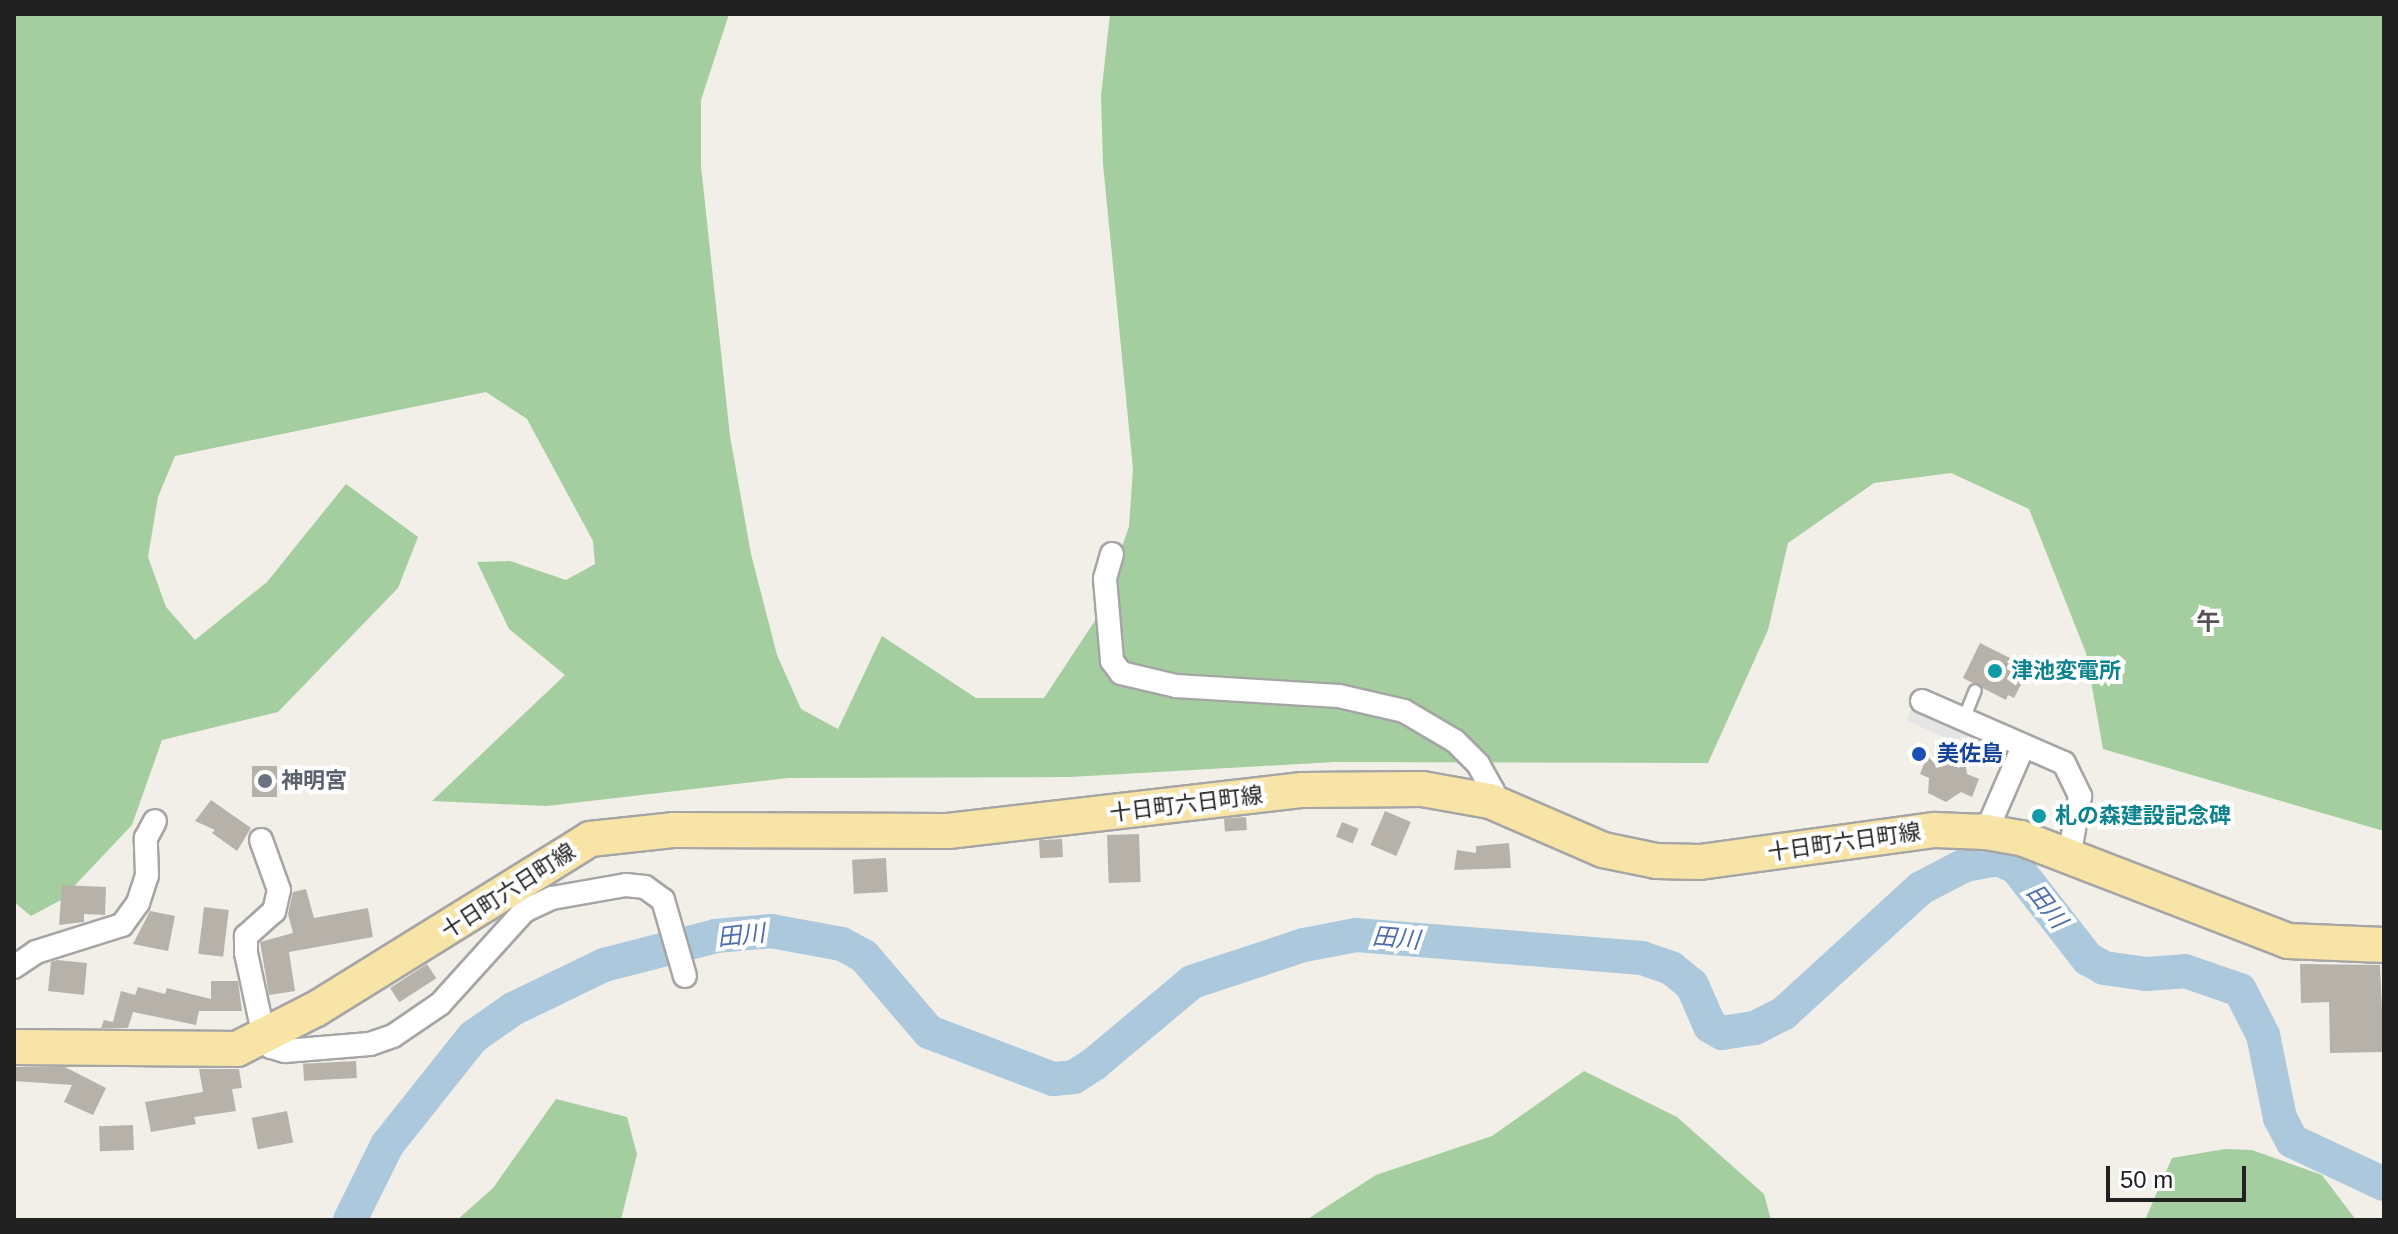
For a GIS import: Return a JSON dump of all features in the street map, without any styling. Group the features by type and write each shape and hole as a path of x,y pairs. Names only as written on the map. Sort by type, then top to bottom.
{"main road":[{"name":"十日町六日町線","path":"14,1047 237,1049 264,1037 486,908 530,872 590,839 673,830 948,831 1303,790 1422,789 1490,801 1603,850 1656,861 1700,862 1935,830 1986,832 2069,857 2288,941 2384,945"}],"street":[{"path":"1112,554 1105,579 1112,661 1121,673 1176,686 1339,696 1404,711 1455,741 1478,764 1493,791 1490,801"},
{"path":"1922,701 2064,763 2077,780 2080,820 2069,857"},
{"path":"1986,832 2023,747"},
{"path":"14,967 36,952 122,925 138,903 147,875 146,838 155,821"},
{"path":"261,840 279,890 274,911 246,936 264,1037 271,1047 285,1051 370,1044 393,1036 440,1004 502,929 524,911 552,898 645,887 663,900 685,976"}],"lane":[{"path":"1963,719 1975,690"}],"green space":[{"path":"14,14 729,14 701,100 701,166 730,436 751,554 777,655 801,709 838,729 882,636 976,698 1044,698 1100,613 1129,526 1133,469 1103,164 1101,96 1110,14 2384,14 2384,831 2103,749 2086,653 2029,509 1951,473 1874,483 1788,543 1768,630 1708,763 1334,762 1070,777 788,778 547,806 432,801 565,675 509,629 477,562 510,561 566,580 595,564 593,541 527,419 486,392 175,456 158,497 148,557 166,607 195,640 267,582 346,484 418,537 398,588 278,712 162,740 132,825 61,900 31,916 14,902"},
{"path":"1584,1071 1677,1117 1764,1194 1771,1220 1306,1220 1376,1175 1492,1136"},
{"path":"556,1099 627,1117 637,1154 621,1220 457,1220 493,1188"},
{"path":"2225,1149 2252,1150 2322,1175 2356,1220 2145,1220 2172,1158"}],"shaded area":[{"path":"1914,704 1976,732 1969,748 1907,720"}],"building":[{"name":"津池変電所","path":"1980,643 2024,665 2022,670 2027,673 2014,698 2008,695 2006,700 1963,678"},
{"path":"1947,750 1965,758 1967,774 1979,779 1972,797 1961,792 1946,802 1928,793 1929,778 1920,774 1927,756 1936,760"},
{"name":"神明宮","path":"252,766 277,766 277,797 252,797"},
{"path":"211,800 251,828 237,851 212,833 215,830 195,821"},
{"path":"1385,811 1411,822 1396,856 1371,845"},
{"path":"1246,817 1247,830 1225,832 1224,819"},
{"path":"1342,822 1359,829 1353,844 1336,837"},
{"path":"1139,834 1141,882 1109,883 1107,835"},
{"path":"1062,839 1063,857 1040,858 1039,840"},
{"path":"1509,843 1511,868 1454,870 1457,850 1476,853 1476,846"},
{"path":"886,858 888,892 854,894 852,860"},
{"path":"62,885 106,887 105,915 84,914 84,922 59,925"},
{"path":"306,889 314,918 368,908 373,937 289,952 295,991 269,995 260,942 293,933 288,914 293,892"},
{"path":"204,907 229,910 223,957 198,954"},
{"path":"150,911 175,916 168,951 133,944"},
{"path":"51,962 87,963 84,995 48,991"},
{"path":"427,964 436,978 399,1002 390,988"},
{"path":"2300,964 2380,965 2384,1052 2330,1053 2329,1002 2301,1003"},
{"path":"211,981 238,981 242,1011 199,1011 196,1025 133,1012 128,1028 101,1028 104,1020 113,1022 121,991 135,995 138,987 165,994 167,988 211,999"},
{"path":"356,1061 357,1078 304,1081 303,1064"},
{"path":"14,1067 65,1067 106,1088 93,1115 64,1102 72,1085 14,1081"},
{"path":"199,1069 239,1069 242,1088 232,1089 236,1111 194,1117 196,1124 151,1132 145,1102 203,1092"},
{"path":"287,1111 293,1142 258,1149 252,1118"},
{"path":"133,1125 134,1150 100,1151 99,1126"}],"waterway":[{"name":"田川","path":"350,1220 387,1145 473,1037 513,1009 604,965 716,936 771,931 842,944 864,956 929,1032 1053,1079 1074,1077 1094,1064 1192,982 1304,945 1356,935 1642,958 1671,968 1692,985 1710,1026 1722,1033 1755,1028 1784,1013 1921,888 1965,865 1998,859 2016,867 2088,959 2104,968 2146,974 2185,971 2240,990 2263,1035 2280,1118 2292,1141 2384,1184"}],"place":[{"name":"津池変電所","path":"1995,671"},
{"name":"美佐島","path":"1919,754"},
{"name":"神明宮","path":"265,781"},
{"name":"札の森建設記念碑","path":"2039,816"}],"district":[{"name":"午","path":"2208,622"}]}
